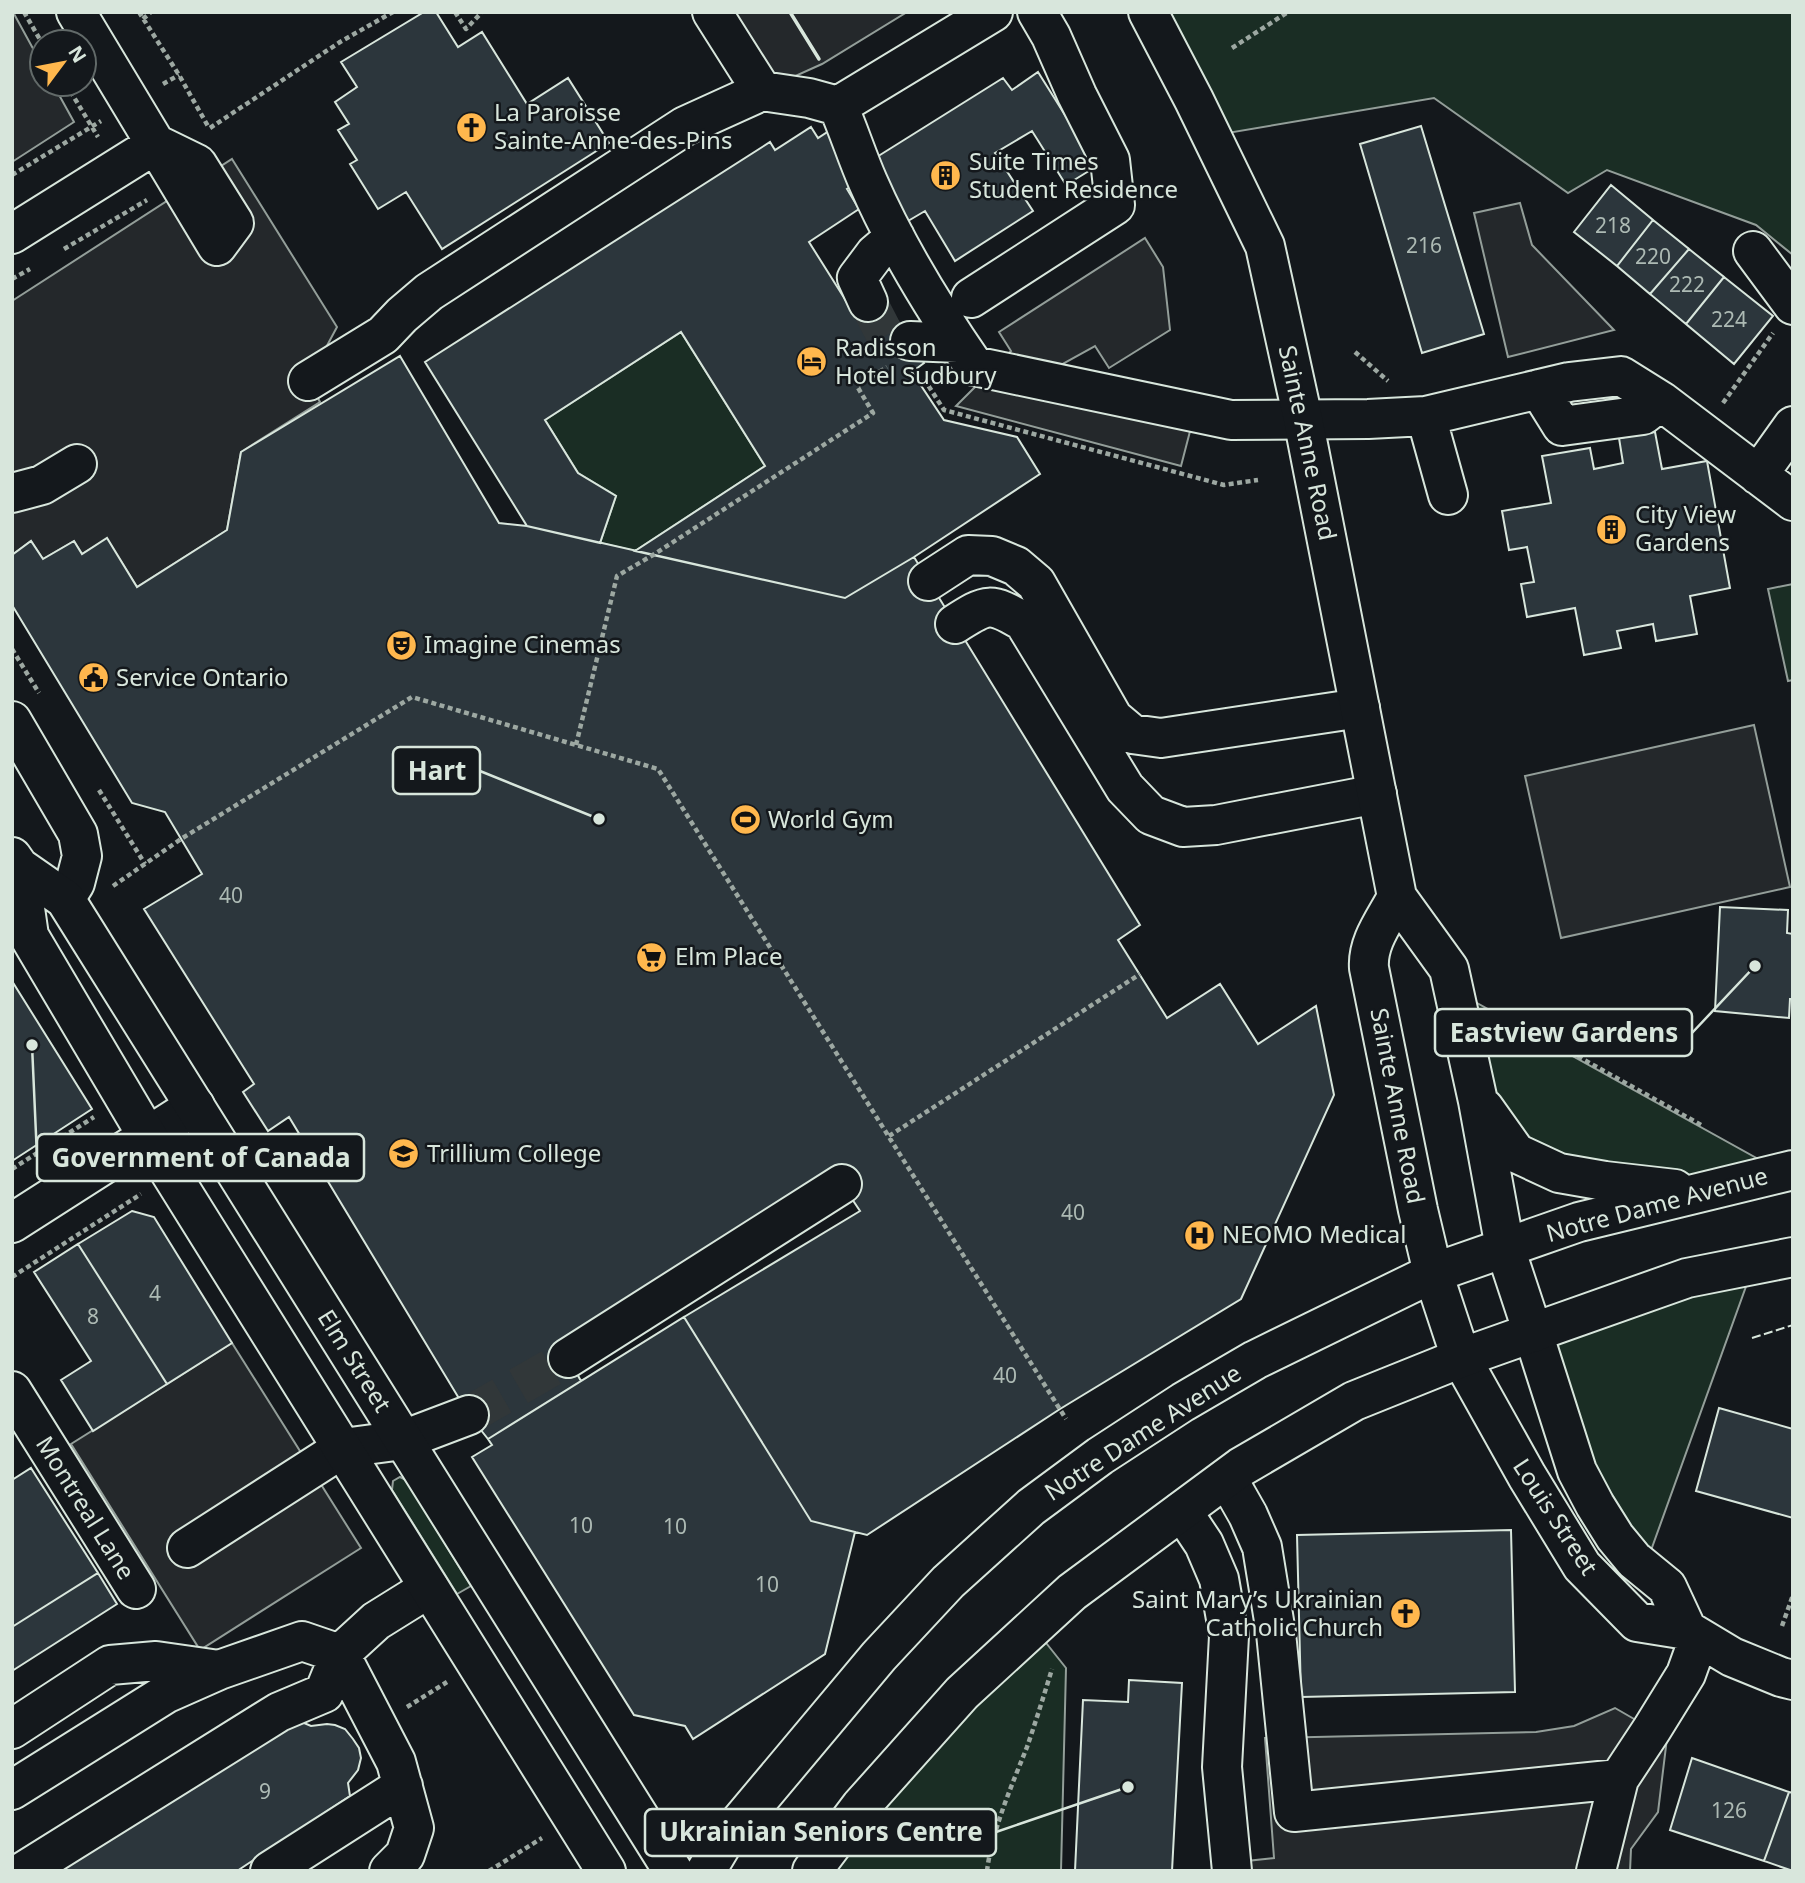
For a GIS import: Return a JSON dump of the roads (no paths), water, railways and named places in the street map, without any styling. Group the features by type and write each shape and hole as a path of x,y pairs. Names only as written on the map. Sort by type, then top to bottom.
{"main road":[{"path":"12,234 156,144 76,12"},
{"path":"712,12 762,92"},
{"path":"308,381 383,335 429,292 685,126 762,92 809,98 838,106 993,12"},
{"path":"971,298 1115,205 1110,160 1037,12"},
{"name":"Sainte Anne Road","path":"1148,12 1265,246 1303,419 1397,897 1450,969 1505,1248 1533,1332"},
{"path":"838,106 868,181 895,237 974,366 1231,420 1426,416 1580,380 1621,376 1661,401 1793,501"},
{"path":"868,302 857,278 875,254 895,237"},
{"path":"1753,251 1784,318"},
{"path":"904,351 958,342"},
{"path":"1426,416 1448,495"},
{"path":"1758,475 1793,426"},
{"path":"12,493 42,485 77,464"},
{"path":"928,580 968,555 992,556 1016,566 1036,583 1113,718 1132,734 1161,738 1360,708"},
{"path":"955,624 979,608 1000,607 1024,622 1125,788 1151,815 1183,827 1216,825 1377,794"},
{"path":"12,720 78,834 82,856 75,883 65,900"},
{"name":"Elm Street","path":"16,874 65,900 673,1871"},
{"name":"Elm Street","path":"16,874 29,936 148,1137 606,1871"},
{"name":"Sainte Anne Road","path":"1397,897 1373,942 1368,957 1369,968 1418,1210 1433,1273 1461,1358"},
{"path":"1478,1101 1516,1153 1559,1174 1701,1192"},
{"path":"12,1223 194,1106"},
{"name":"Notre Dame Avenue","path":"706,1871 724,1841 880,1656 948,1582 1031,1507 1100,1456 1255,1360 1433,1273 1578,1222 1793,1170"},
{"path":"568,1358 842,1184"},
{"path":"812,1871 861,1806 962,1693 1072,1592 1241,1467 1354,1401 1461,1358 1687,1278 1793,1257"},
{"name":"Louis Street","path":"1533,1332 1577,1471 1595,1505 1615,1537 1634,1560 1667,1587 1693,1634"},
{"name":"Louis Street","path":"1461,1358 1527,1476 1582,1566 1636,1622 1693,1634 1732,1657 1793,1680"},
{"name":"Montreal Lane","path":"12,1391 136,1589"},
{"path":"187,1548 343,1448 403,1440 468,1415"},
{"path":"1227,1478 1262,1546 1276,1633 1294,1812 1619,1779"},
{"path":"1182,1511 1204,1544 1219,1578 1229,1636 1222,1767 1232,1871"},
{"path":"24,1871 279,1712 324,1693 340,1654 376,1621 429,1588"},
{"path":"1596,1871 1619,1779 1686,1674 1693,1634"},
{"path":"12,1790 167,1693 219,1670 302,1641 340,1654 396,1762 414,1828 405,1855 388,1871"},
{"path":"12,1728 110,1665 156,1661 219,1670"},
{"path":"270,1871 402,1786"}],"tunnel":[{"path":"868,302 887,339 910,341"},
{"path":"469,1415 568,1358"}],"place":[{"name":"La Paroisse Sainte-Anne-des-Pins","path":"471,127"},
{"name":"Suite Times Student Residence","path":"946,176"},
{"name":"Radisson Hotel Sudbury","path":"812,362"},
{"name":"City View Gardens","path":"1612,529"},
{"name":"Imagine Cinemas","path":"401,645"},
{"name":"Service Ontario","path":"93,678"},
{"name":"Hart","path":"599,819"},
{"name":"World Gym","path":"745,820"},
{"name":"Elm Place","path":"652,957"},
{"name":"Eastview Gardens","path":"1755,966"},
{"name":"Government of Canada","path":"32,1045"},
{"name":"Trillium College","path":"404,1154"},
{"name":"NEOMO Medical","path":"1199,1235"},
{"name":"Saint Mary’s Ukrainian Catholic Church","path":"1406,1614"},
{"name":"Ukrainian Seniors Centre","path":"1128,1787"}]}
